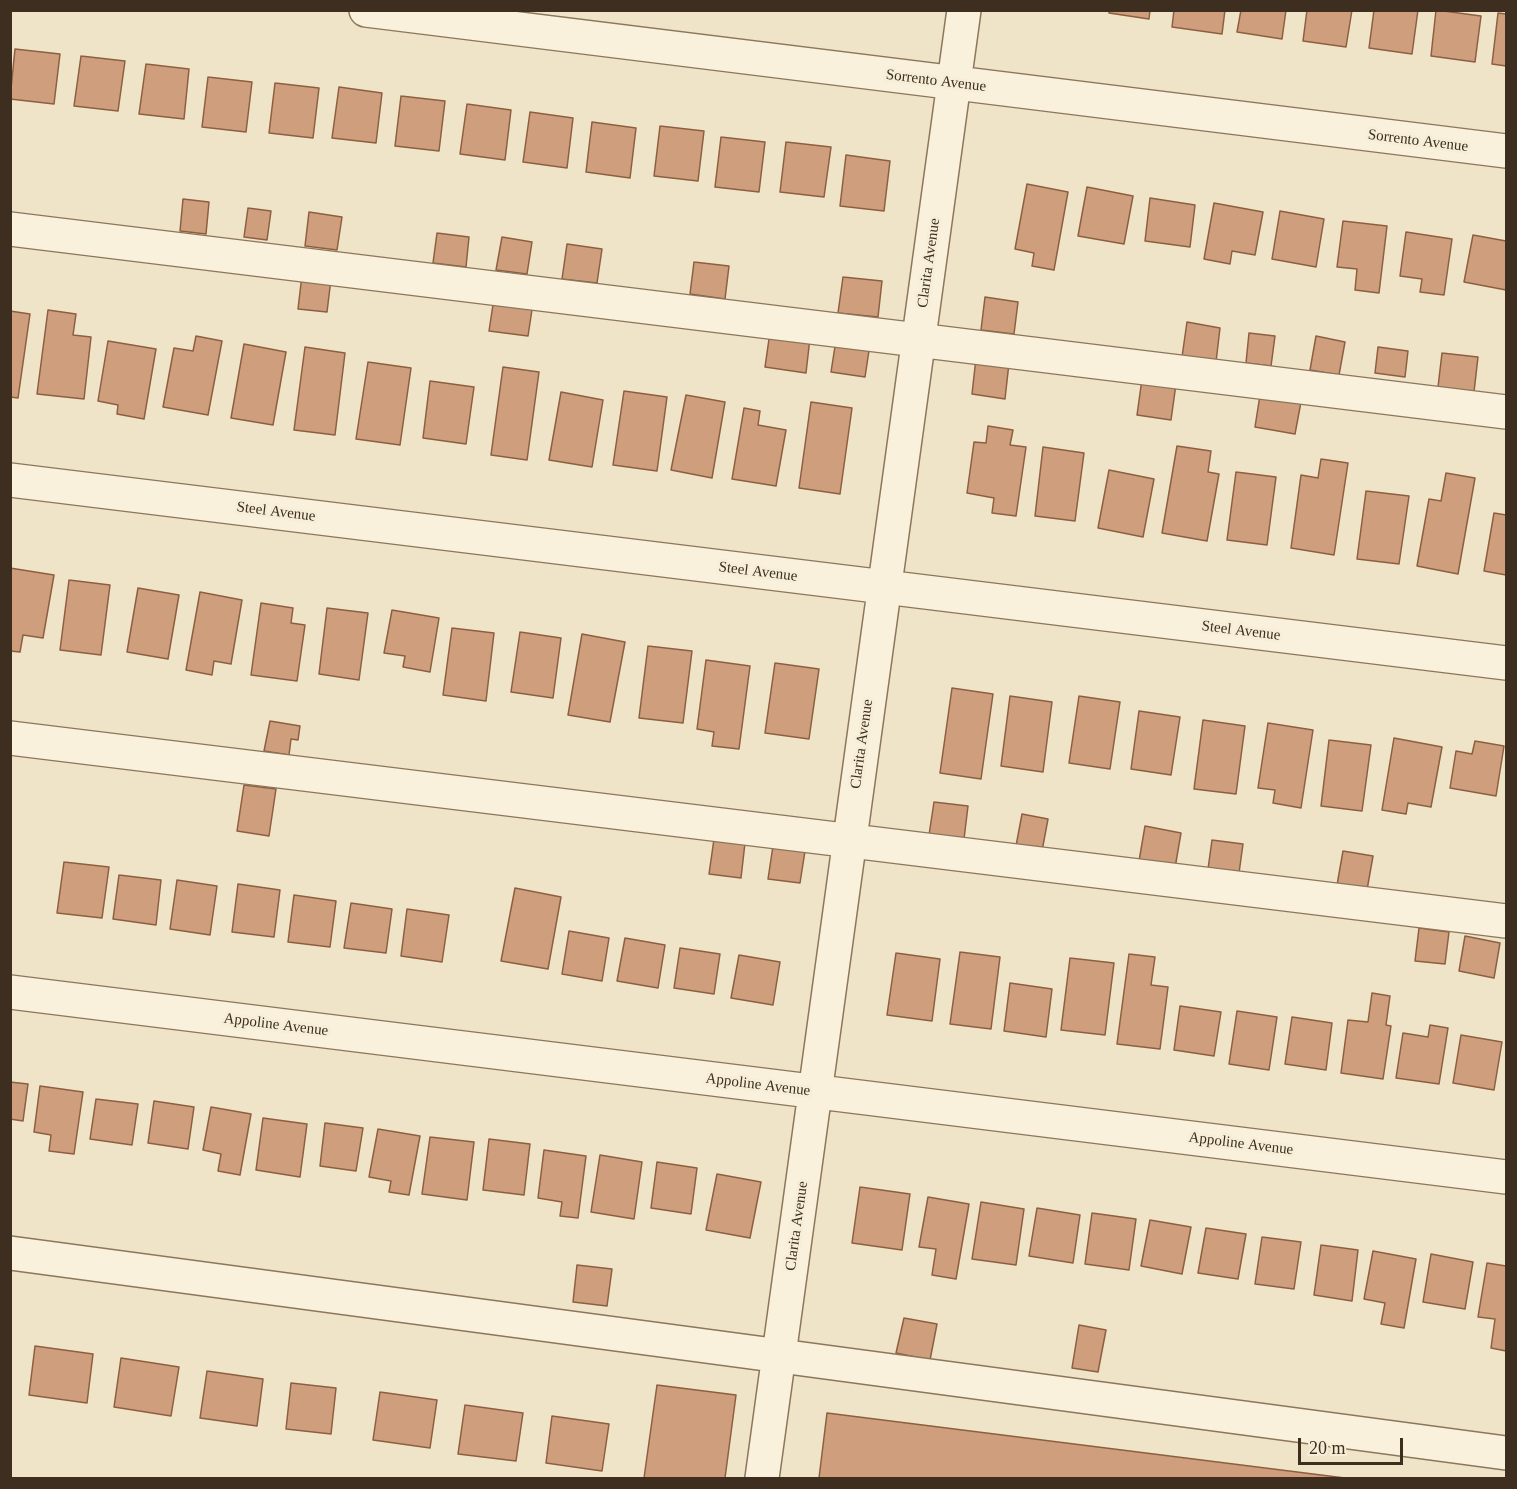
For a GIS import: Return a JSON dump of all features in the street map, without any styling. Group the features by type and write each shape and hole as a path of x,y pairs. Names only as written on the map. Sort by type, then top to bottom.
{"street":[{"name":"Sorrento Avenue","path":"366,10 1506,152"},
{"name":"Clarita Avenue","path":"762,1479 964,10"},
{"path":"10,229 1506,411"},
{"name":"Steel Avenue","path":"10,480 1506,663"},
{"path":"10,738 1506,921"},
{"name":"Appoline Avenue","path":"10,992 1506,1177"},
{"path":"10,1253 1506,1453"}],"building":[{"path":"1109,10 1150,10 1149,19 1109,13"},
{"path":"1174,10 1225,10 1222,34 1172,27"},
{"path":"1241,10 1286,10 1282,39 1237,32"},
{"path":"1307,10 1352,10 1346,47 1303,41"},
{"path":"1374,10 1418,10 1412,54 1369,48"},
{"path":"1436,10 1481,16 1475,62 1431,56"},
{"path":"1498,13 1506,14 1506,66 1492,64"},
{"path":"15,49 60,54 54,104 10,99"},
{"path":"81,56 125,61 118,111 74,106"},
{"path":"146,64 189,69 184,119 139,114"},
{"path":"208,77 252,82 246,132 202,127"},
{"path":"275,83 319,88 313,138 269,133"},
{"path":"339,87 382,93 376,143 332,138"},
{"path":"401,96 445,101 439,151 395,146"},
{"path":"467,104 511,110 505,160 460,154"},
{"path":"530,112 573,118 567,168 523,162"},
{"path":"592,122 636,128 630,178 586,172"},
{"path":"660,126 704,131 698,181 654,176"},
{"path":"721,137 765,142 759,192 715,187"},
{"path":"786,142 831,147 824,197 780,192"},
{"path":"846,155 890,161 884,211 840,206"},
{"path":"1027,184 1068,192 1054,270 1032,266 1034,253 1015,249"},
{"path":"1087,187 1133,196 1124,244 1078,236"},
{"path":"1150,198 1195,205 1190,247 1145,241"},
{"path":"183,199 209,202 206,234 180,231"},
{"path":"1214,203 1263,212 1255,255 1232,251 1230,264 1204,259"},
{"path":"248,208 271,211 267,240 244,237"},
{"path":"1280,211 1324,219 1316,267 1272,259"},
{"path":"309,212 342,217 337,250 305,246"},
{"path":"1343,221 1387,226 1379,293 1355,290 1357,269 1337,267"},
{"path":"1406,232 1452,239 1444,295 1420,292 1422,279 1400,276"},
{"path":"437,233 469,237 466,267 433,263"},
{"path":"1473,235 1506,241 1506,290 1464,282"},
{"path":"502,237 532,242 527,274 496,270"},
{"path":"567,244 602,249 597,283 562,279"},
{"path":"694,262 729,266 725,299 690,294"},
{"path":"302,275 331,279 327,312 298,309"},
{"path":"843,277 882,281 878,317 838,313"},
{"path":"985,297 1018,302 1014,334 981,330"},
{"path":"494,298 533,303 528,336 489,331"},
{"path":"48,310 76,314 73,335 91,337 84,399 37,394"},
{"path":"10,311 30,314 18,398 10,397"},
{"path":"1187,322 1220,328 1216,362 1182,357"},
{"path":"770,332 810,338 806,373 765,367"},
{"path":"1249,333 1275,336 1271,366 1246,363"},
{"path":"196,336 222,341 208,415 163,407 174,348 193,351"},
{"path":"1316,336 1345,342 1339,375 1310,370"},
{"path":"836,340 870,344 865,377 831,372"},
{"path":"108,341 156,349 144,419 117,414 118,405 98,401"},
{"path":"244,344 286,352 273,425 231,418"},
{"path":"305,347 345,353 335,435 294,430"},
{"path":"1378,347 1408,351 1405,377 1375,373"},
{"path":"1442,353 1478,357 1474,392 1438,387"},
{"path":"976,358 1009,363 1005,399 972,394"},
{"path":"368,362 411,368 400,445 356,439"},
{"path":"503,367 539,372 527,460 491,455"},
{"path":"1142,379 1176,384 1171,420 1137,415"},
{"path":"430,381 474,387 466,444 423,438"},
{"path":"624,391 667,397 657,471 613,465"},
{"path":"561,392 603,400 592,467 549,460"},
{"path":"686,395 725,402 712,478 671,470"},
{"path":"1260,395 1301,402 1295,434 1255,427"},
{"path":"811,402 852,408 840,494 799,488"},
{"path":"744,408 760,411 758,425 786,430 776,486 732,479"},
{"path":"988,426 1013,430 1010,445 1026,447 1016,516 992,513 994,498 967,493 974,442 986,443"},
{"path":"1177,446 1211,451 1208,472 1219,474 1207,541 1162,533"},
{"path":"1043,447 1084,453 1075,521 1035,516"},
{"path":"1321,459 1348,463 1334,555 1291,548 1301,475 1318,478"},
{"path":"1109,470 1154,479 1143,537 1098,528"},
{"path":"1236,472 1276,477 1267,545 1227,540"},
{"path":"1446,473 1475,478 1458,574 1417,566 1429,499 1441,501"},
{"path":"1366,491 1409,496 1399,564 1357,559"},
{"path":"1494,513 1506,515 1506,575 1484,571"},
{"path":"10,568 54,575 43,638 23,635 20,652 10,651"},
{"path":"69,580 110,585 101,655 60,650"},
{"path":"138,588 179,595 168,659 127,652"},
{"path":"200,592 242,600 231,664 214,661 212,675 186,670"},
{"path":"261,603 293,608 291,623 305,625 297,681 251,675"},
{"path":"327,608 368,613 359,680 319,674"},
{"path":"392,610 439,618 430,672 403,667 405,656 384,653"},
{"path":"452,628 494,633 486,701 443,695"},
{"path":"520,632 561,638 553,698 511,692"},
{"path":"582,634 625,642 610,722 568,715"},
{"path":"648,646 692,651 683,723 639,718"},
{"path":"706,660 750,666 739,749 712,746 714,732 697,729"},
{"path":"775,663 819,669 809,739 765,733"},
{"path":"952,688 993,694 981,779 940,773"},
{"path":"1010,696 1052,702 1043,772 1001,766"},
{"path":"1079,696 1120,702 1110,769 1069,763"},
{"path":"1139,711 1180,717 1171,775 1131,769"},
{"path":"1203,720 1245,726 1236,794 1194,789"},
{"path":"270,721 300,726 298,740 291,739 289,755 264,751"},
{"path":"1268,723 1313,730 1301,808 1273,803 1275,790 1258,788"},
{"path":"1394,738 1442,747 1431,807 1408,803 1406,814 1382,810"},
{"path":"1329,740 1371,745 1362,811 1321,806"},
{"path":"1475,741 1504,746 1496,796 1450,788 1456,751 1472,754"},
{"path":"244,785 276,789 269,836 237,831"},
{"path":"934,802 968,806 964,839 929,835"},
{"path":"1022,814 1048,819 1042,851 1016,846"},
{"path":"1145,826 1181,833 1175,868 1139,861"},
{"path":"714,839 745,843 741,878 709,874"},
{"path":"1212,840 1243,844 1239,873 1208,869"},
{"path":"773,846 805,851 800,883 768,879"},
{"path":"1343,851 1373,856 1367,890 1337,885"},
{"path":"64,862 109,867 102,918 57,913"},
{"path":"119,875 161,880 156,925 113,919"},
{"path":"177,880 217,886 210,935 170,929"},
{"path":"238,884 280,890 274,937 232,932"},
{"path":"515,888 561,897 548,969 501,961"},
{"path":"294,895 336,901 330,947 288,942"},
{"path":"351,903 392,909 386,953 344,948"},
{"path":"407,909 449,915 442,962 401,956"},
{"path":"1419,928 1449,932 1445,964 1415,961"},
{"path":"569,931 609,938 602,981 562,974"},
{"path":"1465,936 1500,943 1494,978 1459,971"},
{"path":"625,938 665,945 658,988 617,981"},
{"path":"680,948 720,954 714,994 674,988"},
{"path":"960,952 1000,957 991,1029 950,1024"},
{"path":"896,953 940,959 932,1021 887,1015"},
{"path":"1129,954 1155,957 1151,985 1168,987 1160,1049 1117,1044"},
{"path":"739,955 780,962 773,1005 731,998"},
{"path":"1070,958 1114,963 1105,1035 1061,1030"},
{"path":"1010,983 1052,989 1046,1037 1004,1031"},
{"path":"1372,993 1390,996 1386,1025 1391,1026 1383,1079 1341,1073 1348,1020 1368,1022"},
{"path":"1180,1006 1221,1012 1214,1056 1174,1050"},
{"path":"1237,1011 1277,1017 1269,1070 1229,1064"},
{"path":"1292,1017 1332,1023 1326,1070 1285,1064"},
{"path":"1430,1025 1448,1028 1439,1084 1396,1078 1403,1033 1428,1037"},
{"path":"1461,1035 1502,1042 1494,1090 1453,1083"},
{"path":"10,1082 28,1084 23,1121 10,1119"},
{"path":"40,1086 83,1092 74,1154 49,1151 51,1135 34,1132"},
{"path":"96,1099 138,1104 132,1145 90,1139"},
{"path":"154,1101 194,1107 188,1149 148,1143"},
{"path":"211,1107 251,1114 240,1175 218,1171 221,1154 203,1150"},
{"path":"263,1118 307,1124 300,1177 256,1170"},
{"path":"325,1123 363,1128 356,1171 320,1166"},
{"path":"378,1129 420,1136 409,1195 389,1192 391,1181 369,1177"},
{"path":"430,1137 474,1142 467,1200 422,1194"},
{"path":"489,1139 530,1144 524,1195 483,1190"},
{"path":"544,1150 586,1156 578,1218 560,1216 562,1202 538,1198"},
{"path":"600,1155 642,1162 634,1219 591,1212"},
{"path":"657,1162 697,1168 691,1214 651,1208"},
{"path":"717,1174 761,1182 750,1238 706,1230"},
{"path":"860,1187 910,1194 902,1250 852,1243"},
{"path":"928,1197 969,1204 956,1279 932,1275 936,1249 919,1247"},
{"path":"981,1202 1024,1209 1016,1265 972,1259"},
{"path":"1037,1208 1080,1215 1073,1263 1029,1256"},
{"path":"1092,1213 1136,1219 1129,1270 1085,1264"},
{"path":"1150,1220 1191,1227 1182,1274 1141,1266"},
{"path":"1206,1228 1246,1234 1238,1279 1198,1273"},
{"path":"1262,1237 1301,1242 1294,1289 1255,1284"},
{"path":"1321,1245 1358,1250 1352,1301 1314,1295"},
{"path":"1373,1251 1416,1259 1404,1328 1381,1324 1385,1303 1364,1299"},
{"path":"1431,1254 1473,1262 1465,1309 1423,1302"},
{"path":"1487,1263 1506,1266 1506,1351 1491,1348 1495,1319 1478,1317"},
{"path":"577,1265 612,1269 607,1306 573,1302"},
{"path":"904,1318 937,1324 930,1360 896,1353"},
{"path":"1079,1325 1106,1330 1098,1372 1072,1368"},
{"path":"35,1346 93,1354 87,1403 29,1395"},
{"path":"121,1358 179,1367 171,1416 114,1407"},
{"path":"207,1371 263,1379 257,1426 200,1418"},
{"path":"291,1383 336,1388 331,1434 286,1429"},
{"path":"657,1385 736,1395 725,1478 644,1478"},
{"path":"380,1392 437,1400 430,1448 373,1440"},
{"path":"465,1405 523,1413 516,1461 458,1454"},
{"path":"827,1413 1345,1478 819,1478"},
{"path":"552,1416 609,1424 602,1471 546,1463"}]}
